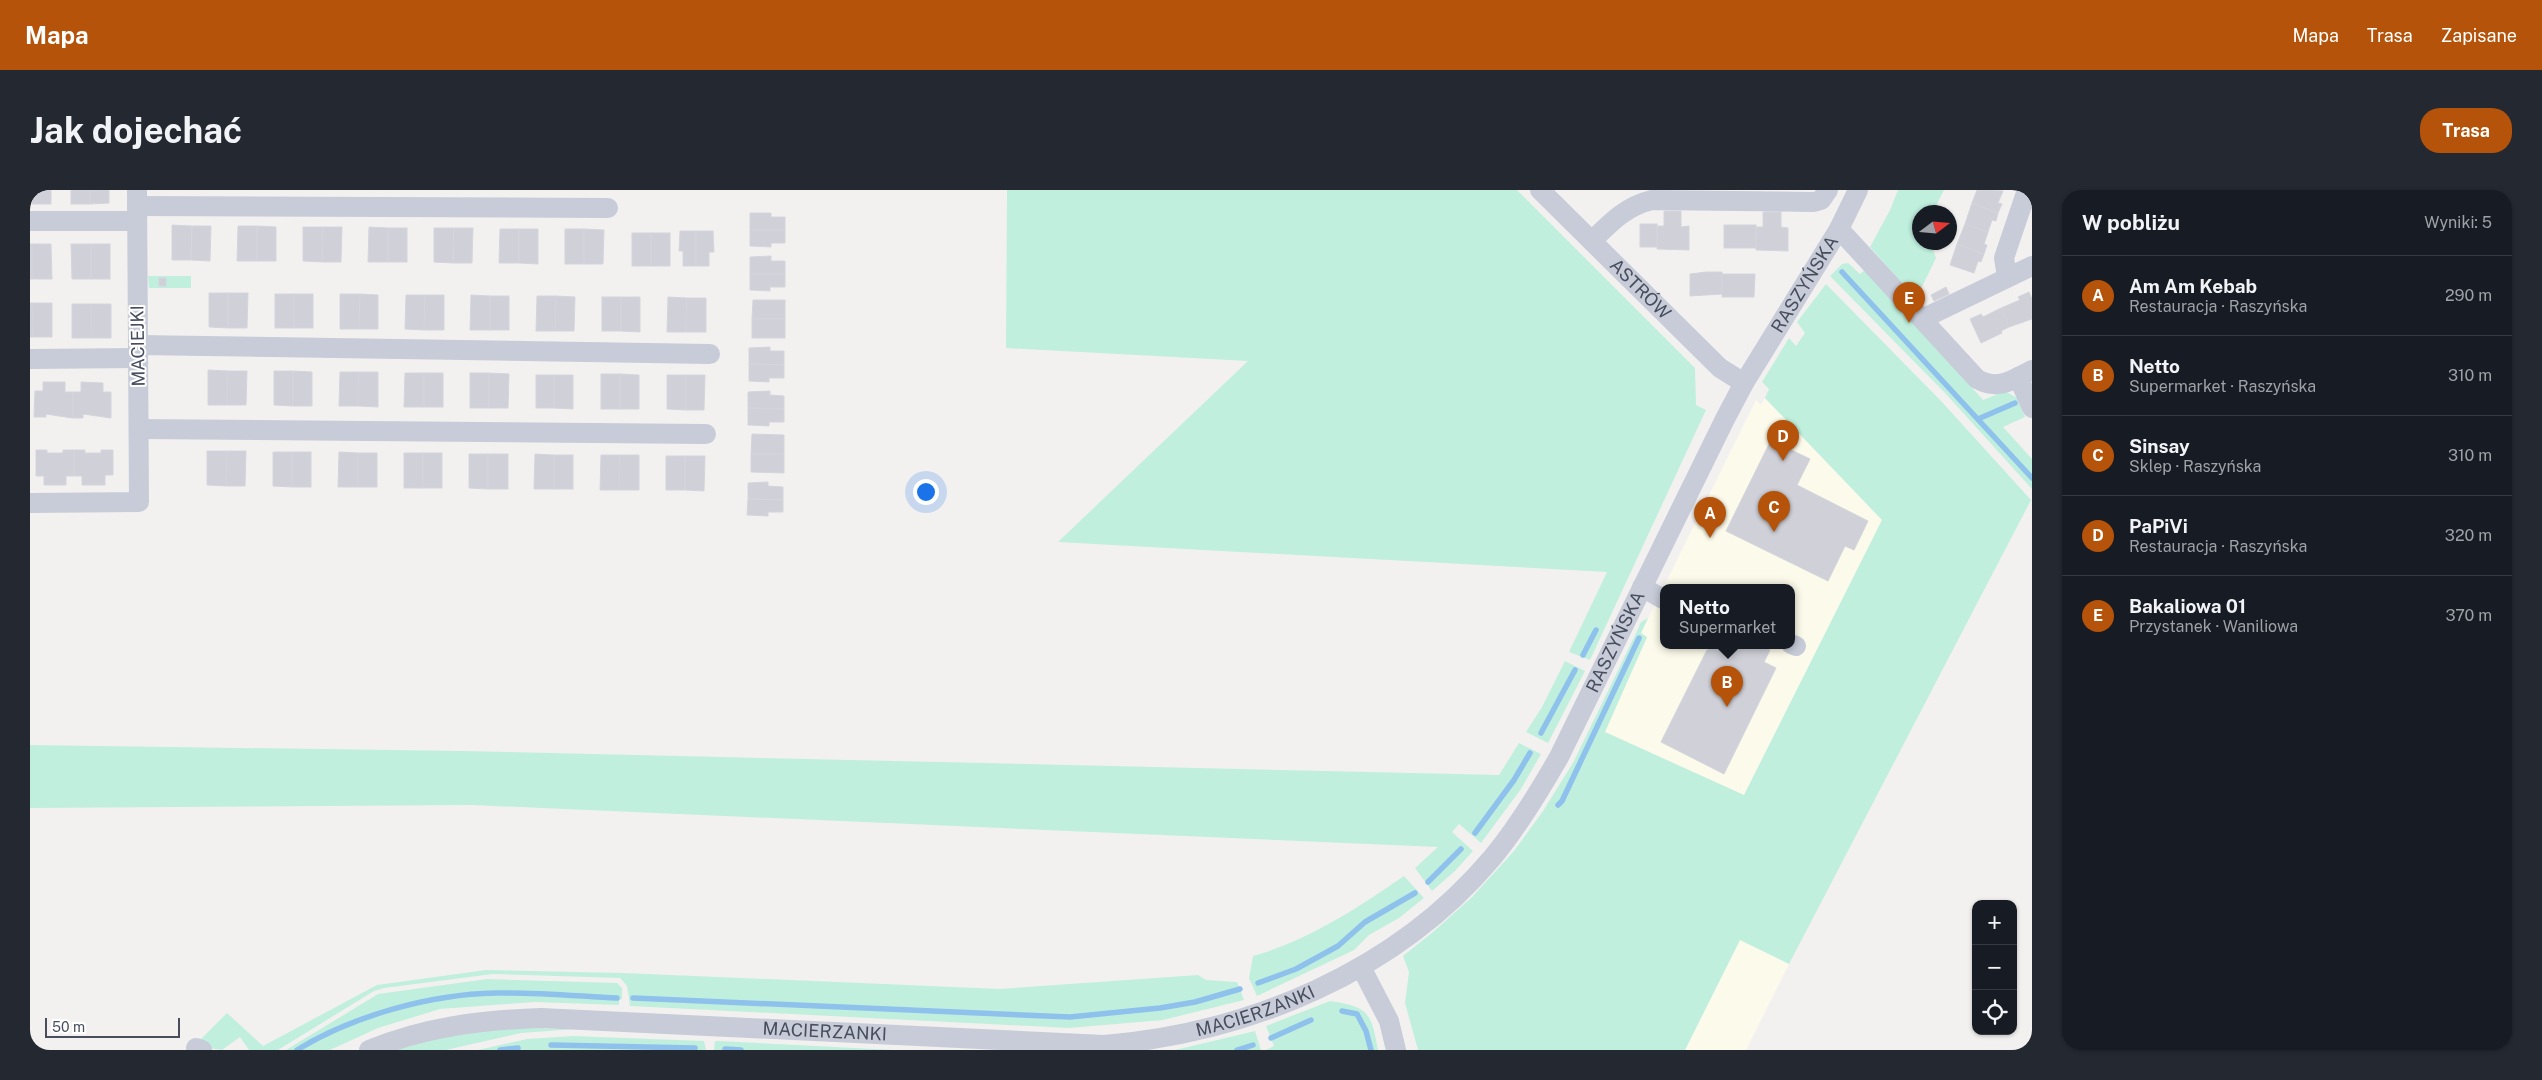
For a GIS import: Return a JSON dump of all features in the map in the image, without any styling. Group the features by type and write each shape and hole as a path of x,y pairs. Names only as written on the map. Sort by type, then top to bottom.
{"street":[{"name":"ASTRÓW","path":"1540,190 1720,368 1744,382"},
{"path":"1592,241 1615,219 1640,203 1652,200 1814,202 1821,200 1828,190"},
{"name":"RASZYŃSKA","path":"1361,967 1405,937 1439,910 1491,859 1512,832 1559,757 1744,382 1839,229 1858,190"},
{"path":"2007,277 2004,258 2027,190"},
{"path":"30,221 137,206 608,208"},
{"name":"MACIEJKI","path":"30,503 139,502 137,206"},
{"path":"1839,229 1977,379 1988,385 2002,384 2025,373 2032,408"},
{"path":"1922,319 2032,266"},
{"path":"30,358 138,352 710,354"},
{"path":"139,429 706,434"},
{"path":"1642,587 1660,597"},
{"path":"1361,967 1390,1022 1396,1050"},
{"name":"MACIERZANKI","path":"369,1050 402,1037 448,1025 490,1020 541,1018 1104,1044 1129,1042 1213,1028 1256,1015 1322,987 1361,967"}],"shaded area":[{"path":"1765,398 1882,520 1744,795 1605,732 1647,638 1641,633 1660,594 1660,649 1795,649 1795,584 1665,584 1756,400 1761,405"},
{"path":"1740,940 1789,964 1746,1050 1685,1050"}],"green space":[{"path":"1007,190 1517,190 1695,368 1696,405 1706,410 1590,660 1569,652 1607,572 1058,542 1248,361 1006,348"},
{"path":"1898,190 1944,190 1936,205 1912,205 1912,250 1933,250 1936,258 1916,299 1870,247 1890,210"},
{"path":"1848,263 1860,274 1866,269 1983,400 2005,391 2017,398 2025,417 2003,427 2032,459 2032,489 1946,394 1830,276 1842,264"},
{"path":"148,276 191,276 191,288 149,288"},
{"path":"1826,284 1942,402 2031,500 1789,964 1740,940 1685,1050 1418,1050 1405,1003 1409,972 1403,956 1472,897 1514,851 1543,811 1573,763 1641,622 1648,618 1641,633 1647,637 1605,732 1744,795 1882,520 1765,398 1769,389 1762,382 1789,338 1796,346 1805,333 1797,322"},
{"path":"1565,661 1585,671 1548,743 1526,732 1542,707"},
{"path":"1519,743 1541,754 1521,789 1481,843 1459,824 1452,832 1473,851 1455,871 1432,891 1415,868 1438,847 472,805 30,808 30,745 463,751 1499,775"},
{"path":"1404,876 1424,898 1399,918 1369,935 1354,950 1257,996 1249,978 1253,956 1293,941 1332,922"},
{"path":"486,970 624,973 1000,989 1198,975 1206,980 1237,982 1244,1000 1163,1020 1069,1028 630,1006 627,986 620,978 493,974 384,988 374,991 278,1050 249,1050 240,1037 222,1050 208,1048 198,1042 227,1013 263,1046 377,985"},
{"path":"487,979 617,983 622,988 622,999 619,1000 619,1005 535,1002 440,1009 378,1028 330,1050 286,1050 378,994"},
{"path":"1330,1001 1353,1006 1366,1013 1373,1027 1378,1050 1266,1050 1274,1046 1266,1026"},
{"path":"521,1028 576,1029 521,1033 446,1050 396,1050 455,1034"},
{"path":"1255,1031 1261,1050 1175,1050"},
{"path":"573,1036 704,1041 706,1050 478,1050 527,1039"},
{"path":"715,1041 718,1041 894,1050 714,1050"}],"building":[{"path":"31,190 51,190 51,204 32,204"},
{"path":"71,190 90,190 90,204 71,204"},
{"path":"90,190 109,190 109,203 90,204"},
{"path":"1977,190 2003,191 1998,203 2002,204 1998,213 1972,203"},
{"path":"1972,203 1998,213 1996,221 1992,220 1988,232 1965,224"},
{"path":"1664,211 1681,211 1681,227 1689,226 1689,250 1657,249 1657,226 1664,226"},
{"path":"1763,212 1781,212 1781,227 1788,228 1788,251 1756,250 1756,227 1763,227"},
{"path":"750,213 771,213 771,217 785,217 785,230 750,230"},
{"path":"1640,224 1657,224 1657,247 1640,247"},
{"path":"1965,224 1988,232 1984,244 1987,245 1984,254 1957,244"},
{"path":"172,225 192,226 191,260 172,260"},
{"path":"1724,225 1756,225 1756,248 1724,248"},
{"path":"192,226 211,226 210,261 191,260"},
{"path":"238,226 257,226 257,261 237,261"},
{"path":"257,226 276,227 276,261 257,261"},
{"path":"303,227 323,227 322,262 303,261"},
{"path":"323,227 342,227 341,262 322,262"},
{"path":"369,227 388,228 388,262 368,262"},
{"path":"388,228 407,228 407,262 388,262"},
{"path":"434,228 454,228 453,263 434,262"},
{"path":"454,228 473,228 472,263 453,263"},
{"path":"500,229 519,229 519,263 499,263"},
{"path":"519,229 538,229 538,264 519,263"},
{"path":"565,229 584,229 584,264 565,264"},
{"path":"584,229 604,230 603,264 584,264"},
{"path":"750,230 785,230 785,243 771,243 771,247 750,246"},
{"path":"680,231 696,231 696,266 683,266 683,251 679,251"},
{"path":"696,231 713,231 714,252 709,252 709,266 696,266"},
{"path":"632,233 651,233 651,266 632,266"},
{"path":"651,233 670,233 670,266 651,266"},
{"path":"30,244 32,244 32,279 30,279"},
{"path":"32,244 51,244 52,279 32,279"},
{"path":"71,244 91,244 91,279 72,279"},
{"path":"91,244 110,244 110,279 91,279"},
{"path":"1957,244 1984,254 1981,262 1978,261 1974,273 1950,265 1955,250 1957,250"},
{"path":"771,256 771,261 785,261 785,274 750,274 750,257"},
{"path":"1722,272 1722,294 1690,296 1690,274"},
{"path":"750,274 785,274 785,287 770,287 770,291 750,290"},
{"path":"1722,274 1755,274 1754,297 1722,297"},
{"path":"159,278 166,278 166,286 159,286"},
{"path":"1946,287 1949,294 1934,301 1931,295"},
{"path":"2029,292 2032,299 2032,319 2009,327 2001,308 2020,300 2018,297"},
{"path":"209,293 228,293 228,328 209,327"},
{"path":"228,293 248,293 247,328 228,328"},
{"path":"275,294 294,294 294,328 275,328"},
{"path":"294,294 313,294 313,328 294,328"},
{"path":"340,294 360,294 359,329 340,329"},
{"path":"360,294 378,295 378,329 359,329"},
{"path":"406,295 425,295 424,330 405,329"},
{"path":"425,295 444,295 444,330 424,330"},
{"path":"471,295 490,296 490,330 470,330"},
{"path":"490,296 509,296 509,330 490,330"},
{"path":"537,296 556,296 555,331 536,331"},
{"path":"556,296 575,297 574,331 555,331"},
{"path":"602,297 621,297 621,331 602,331"},
{"path":"621,297 640,297 640,332 621,331"},
{"path":"668,297 687,298 686,332 667,332"},
{"path":"687,298 706,298 706,332 686,332"},
{"path":"753,300 785,300 785,319 752,319"},
{"path":"30,303 32,303 33,337 30,337"},
{"path":"32,303 52,303 52,337 33,337"},
{"path":"72,304 91,304 92,338 72,338"},
{"path":"91,304 111,304 111,338 92,338"},
{"path":"2001,308 2009,327 2001,331 2002,333 1981,343 1970,319 1981,314 1983,317"},
{"path":"752,319 785,319 785,338 752,338"},
{"path":"770,347 770,351 784,351 784,365 749,364 749,348"},
{"path":"749,364 784,365 784,378 769,378 769,382 749,381"},
{"path":"208,370 228,371 227,405 208,405"},
{"path":"228,371 247,371 246,405 227,405"},
{"path":"274,371 293,371 293,406 274,405"},
{"path":"293,371 312,372 312,406 293,406"},
{"path":"340,372 359,372 358,406 339,406"},
{"path":"359,372 378,372 378,407 358,406"},
{"path":"405,373 424,373 424,407 404,407"},
{"path":"424,373 443,373 443,407 424,407"},
{"path":"470,373 489,373 489,408 470,408"},
{"path":"489,373 509,374 508,408 489,408"},
{"path":"601,374 620,374 620,409 601,409"},
{"path":"620,374 639,375 639,409 620,409"},
{"path":"536,375 554,375 554,408 536,408"},
{"path":"554,375 573,375 573,409 554,408"},
{"path":"667,375 686,375 686,410 667,409"},
{"path":"686,375 705,375 704,410 686,410"},
{"path":"43,382 65,382 65,392 73,392 72,418 46,414 46,417 34,417 35,391 43,391"},
{"path":"81,382 103,383 103,392 111,392 111,418 83,414 83,418 72,418 73,392 81,392"},
{"path":"770,391 770,395 784,396 784,409 748,408 748,392"},
{"path":"748,408 784,409 784,422 769,422 769,426 748,425"},
{"path":"752,434 784,435 784,454 751,454"},
{"path":"1771,440 1810,459 1797,485 1868,521 1854,550 1845,546 1828,581 1726,531"},
{"path":"36,450 47,450 47,453 63,453 63,450 74,450 74,476 66,476 66,485 44,485 44,476 36,476"},
{"path":"74,450 85,450 85,453 101,453 101,450 113,450 113,475 105,475 105,485 82,485 82,476 74,476"},
{"path":"207,451 227,451 226,486 207,485"},
{"path":"227,451 246,451 245,486 226,486"},
{"path":"273,452 292,452 292,487 273,486"},
{"path":"292,452 311,452 311,487 292,487"},
{"path":"339,452 358,453 358,487 338,487"},
{"path":"358,453 377,453 377,487 358,487"},
{"path":"404,453 423,453 423,488 404,488"},
{"path":"423,453 442,453 442,488 423,488"},
{"path":"469,454 488,454 488,489 469,488"},
{"path":"488,454 508,454 508,489 488,489"},
{"path":"535,454 554,455 554,489 534,489"},
{"path":"751,454 784,454 784,473 751,472"},
{"path":"554,455 573,455 573,489 554,489"},
{"path":"601,455 620,455 619,490 600,490"},
{"path":"620,455 639,455 639,490 619,490"},
{"path":"666,456 685,456 685,490 666,490"},
{"path":"685,456 705,456 704,491 685,490"},
{"path":"768,482 768,486 783,487 783,500 748,499 748,483"},
{"path":"748,499 783,500 783,512 768,512 768,516 747,515"},
{"path":"1768,649 1770,650 1764,662 1776,668 1724,774 1661,742 1707,650"}],"waterway":[{"path":"1842,272 2032,478"},
{"path":"1978,419 2015,403"},
{"path":"1583,655 1596,630"},
{"path":"1558,805 1562,801 1639,638"},
{"path":"1541,733 1575,670"},
{"path":"1475,833 1514,780 1530,753"},
{"path":"1428,882 1461,849"},
{"path":"1258,983 1296,969 1338,946 1365,922 1415,893"},
{"path":"633,998 1070,1017 1160,1008 1195,1002 1240,989"},
{"path":"297,1050 342,1027 367,1017 393,1009 445,998 496,993 617,998"},
{"path":"1342,1011 1357,1014 1366,1031 1371,1050"},
{"path":"1271,1038 1311,1020"},
{"path":"551,1045 695,1048"},
{"path":"1237,1050 1253,1045"},
{"path":"500,1050 518,1048"},
{"path":"725,1049 741,1050"}],"place":[{"name":"Bakaliowa 01","path":"1909,323"},
{"name":"PaPiVi","path":"1783,461"},
{"name":"Sinsay","path":"1774,532"},
{"name":"Am Am Kebab","path":"1710,538"},
{"name":"Netto","path":"1727,707"}]}
